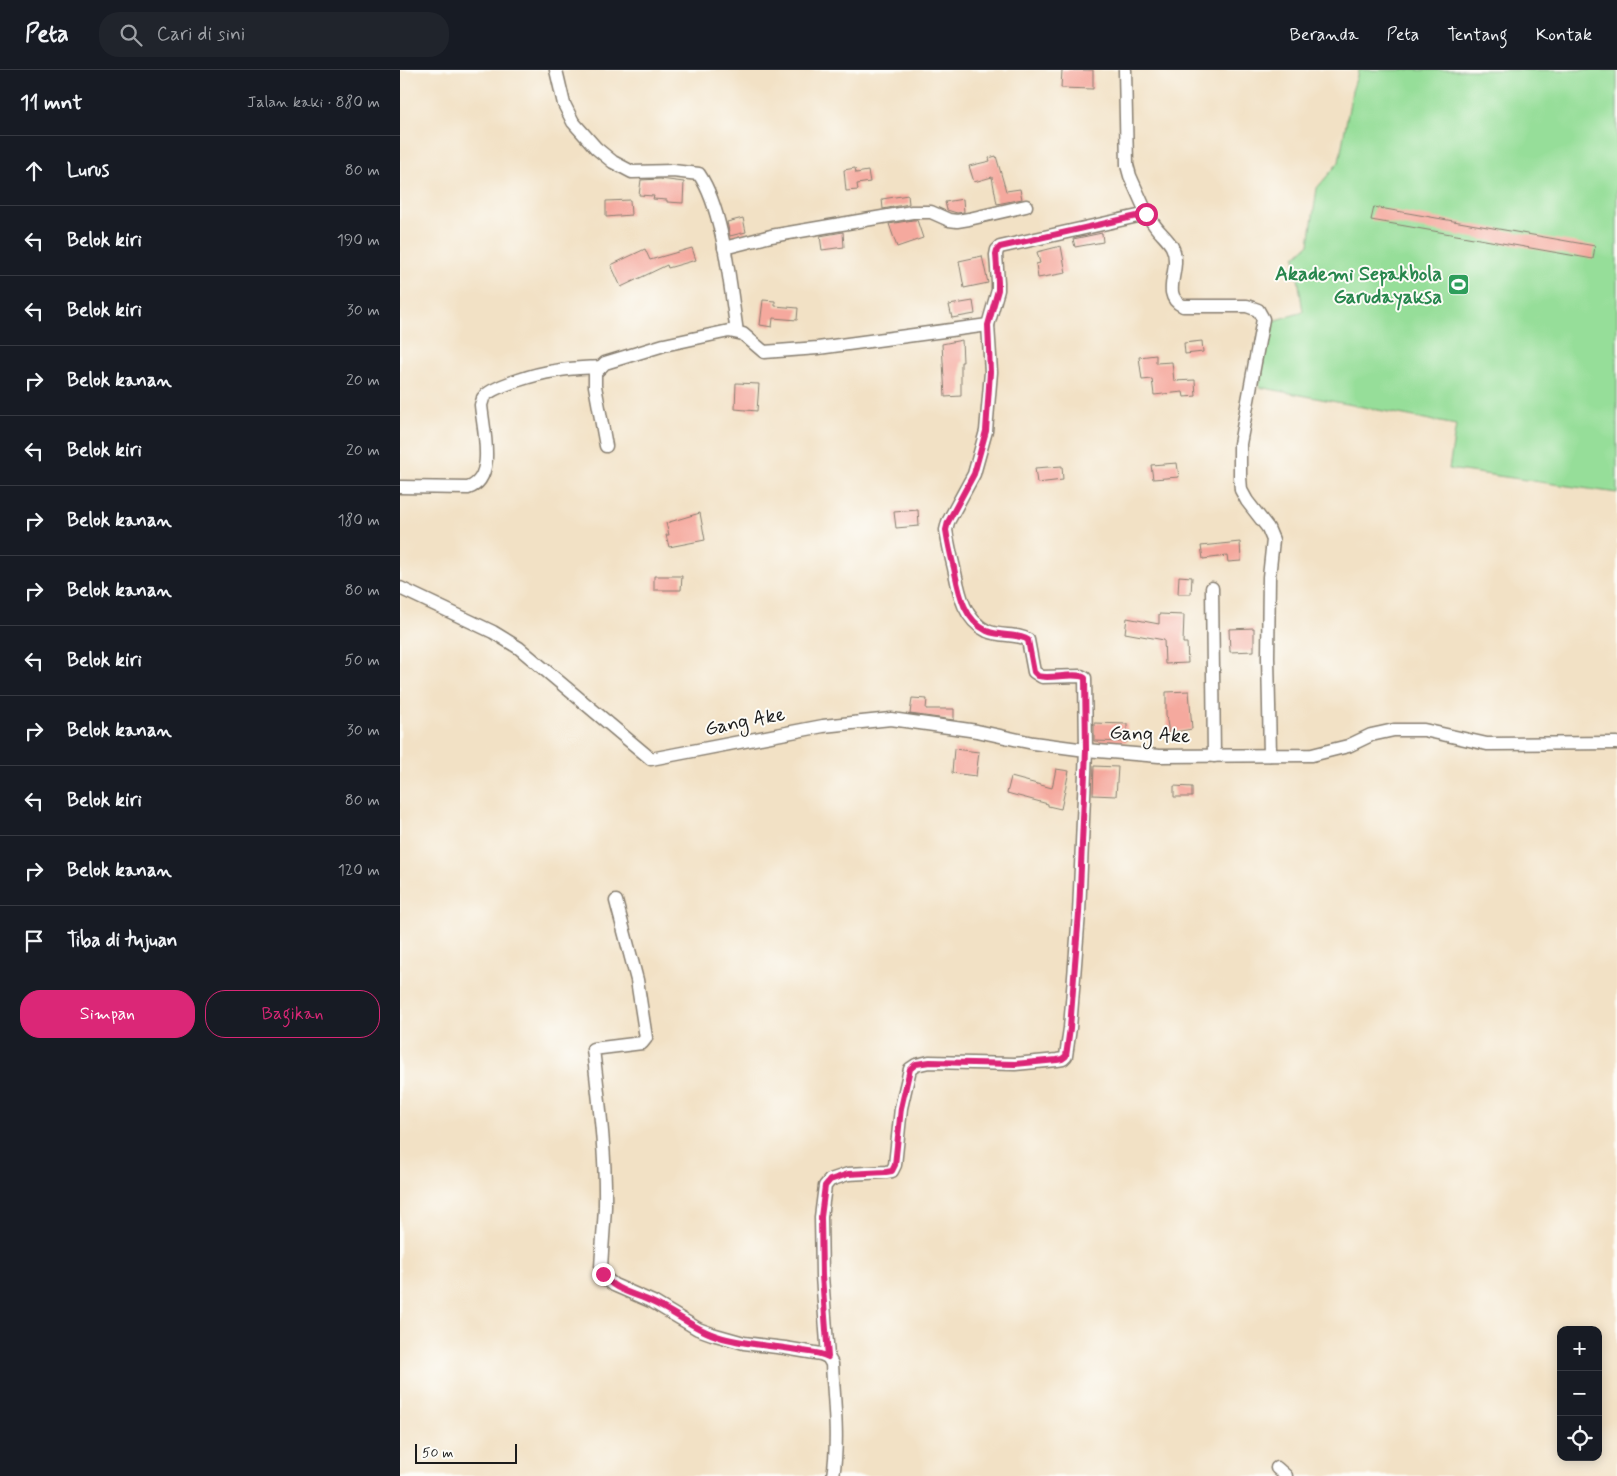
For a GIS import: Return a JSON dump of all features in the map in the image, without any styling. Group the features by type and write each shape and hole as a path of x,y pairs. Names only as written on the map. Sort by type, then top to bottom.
{"street":[{"path":"556,70 564,104 573,122 596,148 613,162 632,172 699,174 706,184 715,209 724,248 737,332"},
{"path":"1125,70 1126,165 1146,214 1174,250 1172,295 1176,303 1183,306 1248,306 1258,310 1263,319 1240,444 1240,477 1241,490 1268,528 1273,540 1269,577 1270,755"},
{"path":"724,248 771,236 912,212 931,212 948,220 957,220 1026,206"},
{"path":"833,1476 836,1425 832,1364 828,1357 822,1276 821,1217 825,1186 830,1180 848,1174 892,1171 895,1165 901,1108 910,1069 916,1064 930,1062 1015,1064 1062,1059 1066,1056 1070,1028 1079,913 1086,750 1085,678 1081,676 1038,676 1034,672 1028,640 1003,636 988,631 976,624 967,613 961,601 946,530 948,522 974,474 986,431 990,372 988,325 998,290 996,254 1000,247 1146,214"},
{"path":"606,446 595,386 595,373 605,363 664,345 729,331 743,334 764,352 818,348 988,325"},
{"path":"400,488 468,488 479,482 486,466 481,406 483,398 501,385 552,371 601,368"},
{"path":"400,588 413,596"},
{"path":"1212,588 1214,756"},
{"path":"400,600 413,596"},
{"name":"Gang Ake","path":"413,596 493,632 519,648 651,759 823,726 891,719 977,731 1033,743 1086,750 1159,756 1312,755 1348,746 1371,735 1394,730 1424,730 1487,744 1617,743"},
{"path":"616,901 640,994 646,1038 642,1042 593,1049 599,1089 605,1175 601,1268 603,1274 614,1285 653,1302 698,1329 744,1343 821,1354 828,1357"}],"green space":[{"name":"Akademi Sepakbola Garudayaksa","path":"1359,70 1617,70 1617,493 1449,469 1456,425 1259,387 1270,322 1303,312 1295,257 1309,244 1317,188 1339,162 1352,91"}],"building":[{"path":"1062,70 1093,70 1093,89 1061,88"},
{"path":"996,156 1006,191 1020,189 1022,199 997,204 992,177 974,182 969,166 990,161 989,158"},
{"path":"855,168 856,173 868,171 870,182 857,184 858,190 846,191 844,170"},
{"path":"660,179 684,182 683,203 667,202 667,200 653,199 654,196 639,195 641,180"},
{"path":"908,195 909,204 883,209 882,199"},
{"path":"963,199 964,212 957,213 947,210 945,202"},
{"path":"630,200 631,215 606,217 606,201"},
{"path":"1374,207 1595,246 1593,259 1371,220"},
{"path":"743,218 746,232 730,236 727,222"},
{"path":"917,220 923,238 897,247 889,224"},
{"path":"843,232 844,247 822,250 820,236"},
{"path":"1102,233 1103,242 1075,247 1073,239"},
{"path":"1061,246 1066,273 1038,278 1036,264 1040,263 1037,252"},
{"path":"692,248 696,260 668,268 667,265 621,287 611,265 645,249 650,260"},
{"path":"982,256 988,283 964,288 959,261"},
{"path":"763,300 775,301 775,306 798,308 797,320 773,318 772,327 760,325"},
{"path":"973,301 975,314 952,318 949,305"},
{"path":"962,340 961,396 945,397 942,344"},
{"path":"1202,341 1203,352 1185,354 1184,343"},
{"path":"1156,355 1156,363 1172,362 1174,381 1195,380 1196,396 1184,397 1183,392 1154,395 1152,379 1142,380 1139,357"},
{"path":"736,383 759,384 757,411 735,409"},
{"path":"1177,463 1179,477 1153,479 1151,465"},
{"path":"1062,466 1063,480 1037,483 1035,468"},
{"path":"918,510 919,526 896,528 894,512"},
{"path":"700,513 705,540 669,547 666,523"},
{"path":"1240,542 1241,561 1228,562 1227,556 1203,559 1201,546"},
{"path":"654,576 682,576 681,590 654,590"},
{"path":"1179,576 1192,577 1191,594 1178,594"},
{"path":"1159,614 1184,615 1183,643 1187,643 1188,663 1165,664 1164,640 1125,633 1127,618 1159,624"},
{"path":"1254,628 1254,651 1230,652 1229,629"},
{"path":"1189,691 1192,729 1169,733 1166,715 1166,692"},
{"path":"912,698 927,699 926,709 954,709 954,720 910,714"},
{"path":"1094,723 1127,724 1127,742 1094,741"},
{"path":"954,749 979,752 976,776 952,773"},
{"path":"1094,766 1118,767 1116,796 1093,795"},
{"path":"1056,769 1069,771 1061,809 1007,793 1011,777 1052,788"},
{"path":"1174,786 1192,787 1192,797 1174,797"}],"place":[{"name":"Akademi Sepakbola Garudayaksa","path":"1458,285"}],"route":[{"path":"603,1274 614,1285 653,1302 698,1329 722,1338 821,1354 828,1357 822,1276 821,1217 825,1186 830,1180 848,1174 892,1171 895,1165 901,1108 910,1069 916,1064 930,1062 1015,1064 1057,1060 1066,1056 1079,913 1086,750 1085,678 1081,676 1038,676 1034,672 1028,640 1003,636 988,631 976,624 967,613 961,601 946,530 948,522 974,474 986,431 990,372 988,325 998,290 997,250 1000,247 1146,214"}]}
